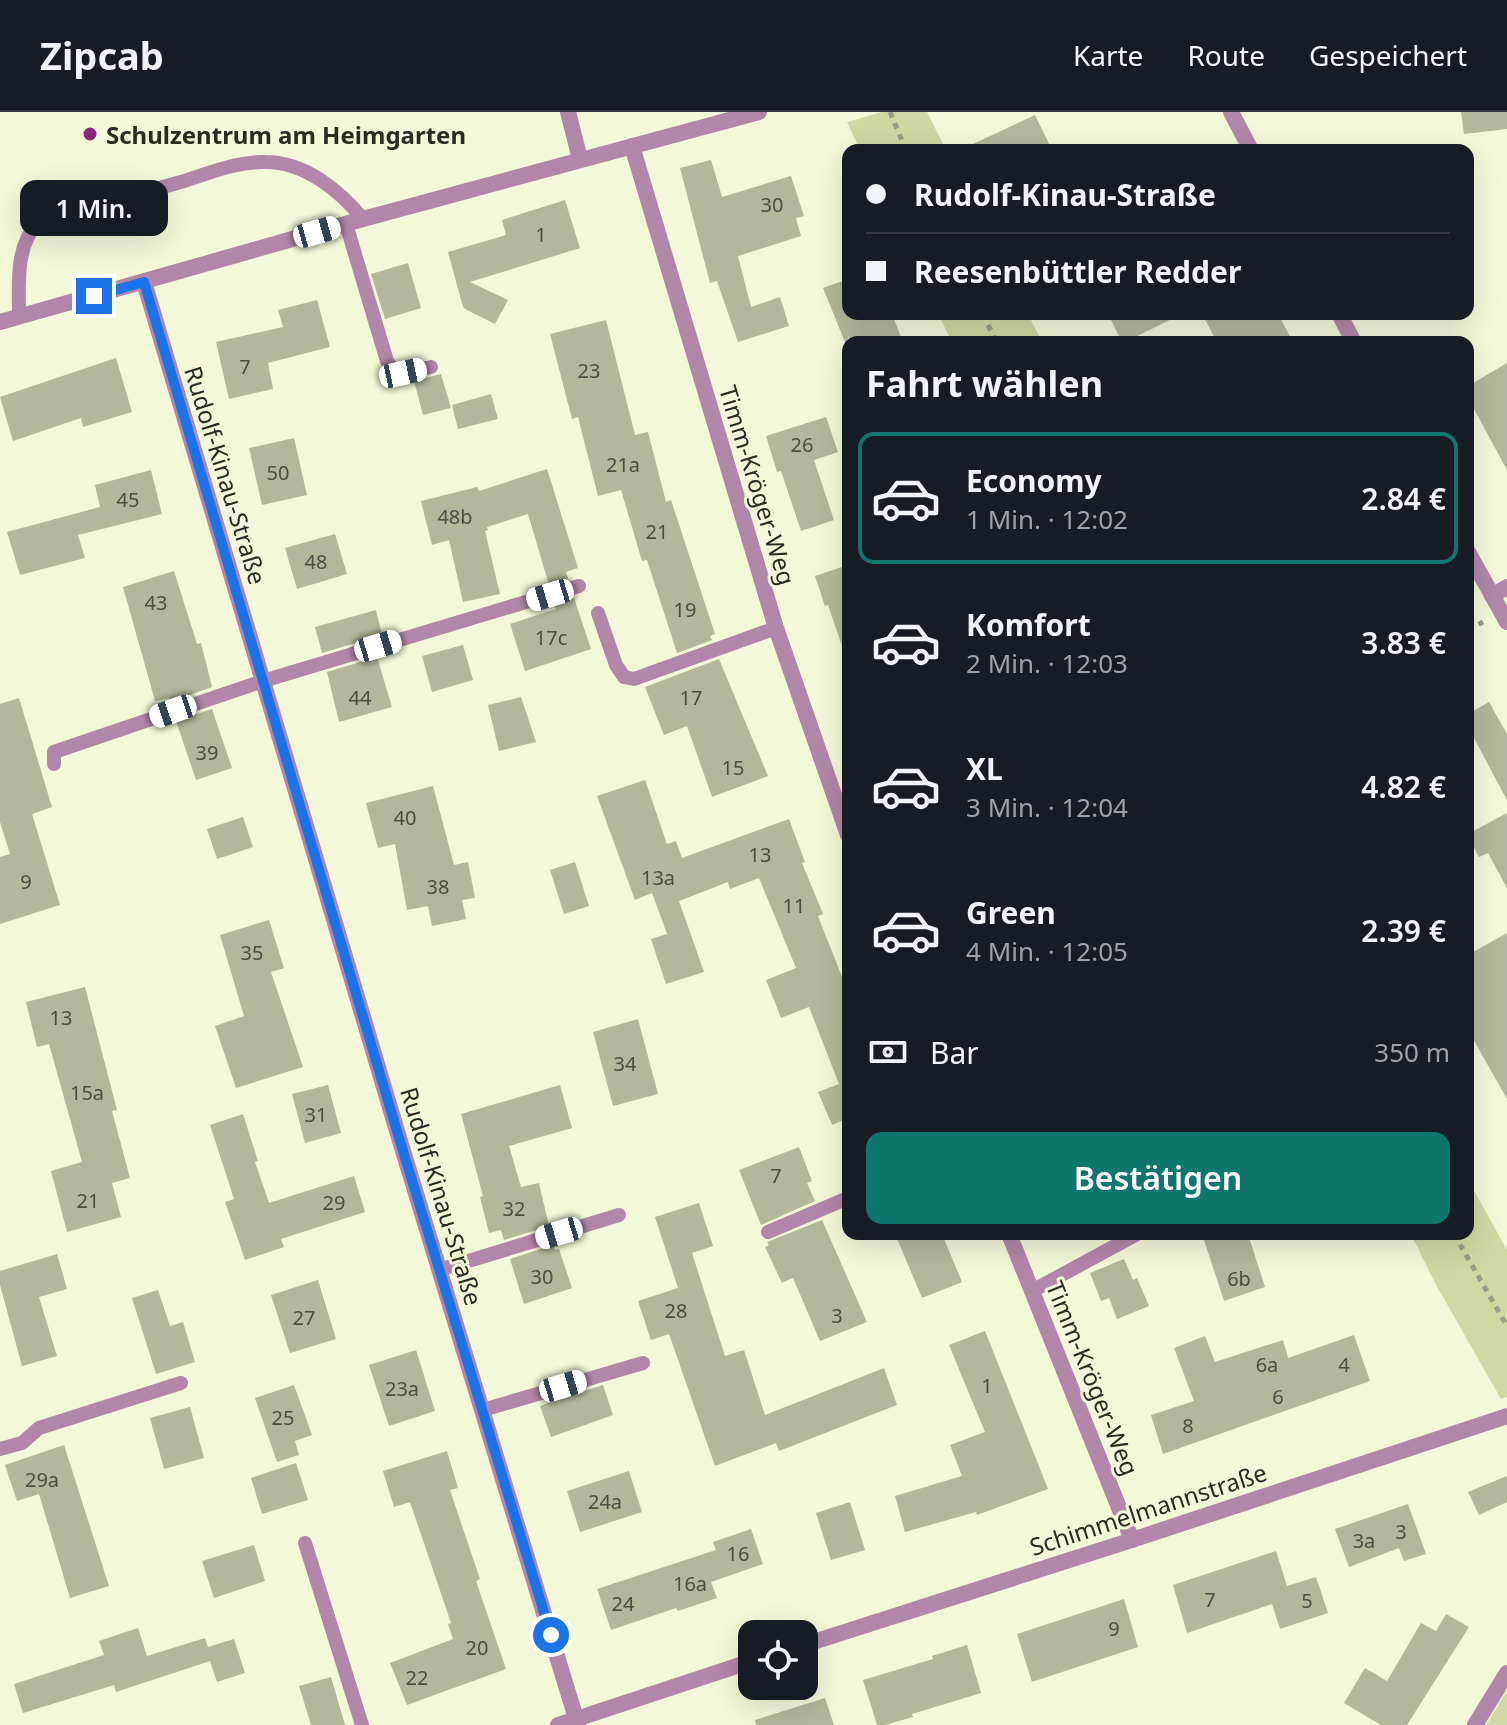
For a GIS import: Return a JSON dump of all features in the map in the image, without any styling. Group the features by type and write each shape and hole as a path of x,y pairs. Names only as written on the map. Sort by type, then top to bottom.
{"street":[{"path":"568,112 580,159"},
{"path":"0,322 363,219 759,112"},
{"path":"1231,112 1248,144"},
{"name":"Timm-Kröger-Weg","path":"632,146 776,628 842,818"},
{"name":"Rudolf-Kinau-Straße","path":"144,282 577,1722"},
{"path":"1474,560 1499,592 1507,622"},
{"name":"Timm-Kröger-Weg","path":"1011,1240 1132,1540"},
{"name":"Schimmelmannstraße","path":"818,1641 1507,1416"},
{"path":"558,1725 577,1722 738,1666"},
{"path":"1475,1725 1507,1673"}],"lane":[{"path":"19,316 19,265 27,237 40,220 62,212 235,166 267,161 320,179 349,201 363,219"},
{"path":"346,224 387,361 394,371 403,373 431,367"},
{"path":"54,764 54,752 263,681 579,586"},
{"path":"598,613 616,665 624,677 634,679 776,628"},
{"path":"768,1232 842,1201"},
{"path":"439,1270 619,1215"},
{"path":"1032,1291 1126,1240"},
{"path":"483,1410 643,1363"},
{"path":"0,1449 22,1443 39,1428 181,1383"},
{"path":"305,1543 362,1725"}],"path":[{"path":"890,112 903,144"},
{"path":"1457,1240 1507,1326"}],"green space":[{"path":"882,112 927,112 943,144 857,144 847,122"},
{"path":"941,320 1031,320 1039,336 949,336"},
{"path":"1474,1191 1507,1250 1507,1397 1501,1399 1414,1240 1474,1240"},
{"path":"1507,1691 1507,1725 1486,1725"}],"building":[{"path":"1461,112 1507,112 1507,129 1464,134"},
{"path":"1035,115 1049,144 973,144"},
{"path":"711,160 722,197 791,176 804,216 796,218 801,236 738,256 751,307 780,297 789,326 738,342 717,281 710,283 680,168"},
{"path":"565,200 580,248 470,282 508,300 495,324 463,307 448,252 506,235 502,220"},
{"path":"408,263 421,308 385,319 371,274"},
{"path":"842,281 842,320 894,320 901,336 843,336 823,288"},
{"path":"317,300 330,347 268,363 273,389 229,399 216,342 283,327 278,310"},
{"path":"606,320 635,435 648,432 666,502 671,500 715,634 710,636 712,640 677,653 647,560 642,561 621,490 598,496 578,417 572,419 550,334"},
{"path":"1111,320 1170,320 1137,336 1119,336"},
{"path":"1205,320 1281,320 1290,336 1214,336"},
{"path":"116,358 132,412 83,427 81,418 13,441 0,397"},
{"path":"1507,363 1507,470 1474,409 1474,382"},
{"path":"441,374 451,408 423,415 414,381"},
{"path":"491,394 498,419 458,429 452,405"},
{"path":"826,417 838,452 814,460 834,520 801,531 766,436"},
{"path":"294,438 307,495 262,505 249,448"},
{"path":"547,469 578,568 566,572 568,579 549,585 528,514 487,527 485,531 500,594 463,602 449,540 432,545 421,501 477,487 479,491"},
{"path":"151,470 162,514 78,535 85,558 20,575 7,532 100,507 95,485"},
{"path":"335,534 347,574 297,589 285,548"},
{"path":"842,567 842,646 828,605 825,606 815,576"},
{"path":"174,571 197,644 201,643 212,687 170,702 169,698 155,701 123,587"},
{"path":"574,598 591,649 525,671 510,624 556,609 554,604"},
{"path":"376,610 382,635 322,653 315,627"},
{"path":"463,645 473,680 432,692 422,656"},
{"path":"377,657 392,707 339,722 327,672"},
{"path":"719,659 768,776 712,797 687,726 664,735 645,687"},
{"path":"521,697 536,742 499,751 488,705"},
{"path":"19,698 52,807 32,814 60,905 0,924 0,857 10,854 0,822 0,704"},
{"path":"1489,702 1507,734 1507,800 1474,738 1474,711"},
{"path":"212,709 232,768 196,780 176,721"},
{"path":"645,780 667,844 676,841 682,858 789,819 805,862 802,863 823,914 818,916 842,977 842,1121 832,1125 818,1092 839,1084 809,1007 781,1018 766,980 796,968 759,878 730,889 728,882 679,901 704,972 666,984 651,939 667,934 652,893 635,900 597,796"},
{"path":"433,786 454,865 468,862 475,898 462,900 466,919 432,926 428,906 407,910 395,844 378,848 366,803"},
{"path":"1507,813 1507,888 1488,853 1479,857 1474,848 1474,831"},
{"path":"243,817 253,847 217,859 207,829"},
{"path":"575,862 589,906 564,914 550,870"},
{"path":"269,920 284,968 271,972 303,1067 236,1088 215,1026 244,1016 220,935"},
{"path":"1507,933 1507,1099 1474,1041 1474,952"},
{"path":"85,987 117,1110 112,1111 130,1178 112,1183 121,1217 67,1232 51,1171 82,1162 49,1044 37,1047 26,1002"},
{"path":"638,1019 658,1094 613,1106 593,1032"},
{"path":"328,1085 341,1133 305,1143 292,1094"},
{"path":"560,1085 572,1128 509,1146 521,1187 539,1183 549,1226 504,1240 501,1230 489,1233 480,1197 483,1196 461,1114"},
{"path":"243,1114 269,1203 354,1176 365,1212 281,1239 284,1247 245,1260 225,1202 234,1199 210,1125"},
{"path":"799,1147 812,1181 807,1183 815,1201 761,1225 739,1170"},
{"path":"699,1203 713,1246 692,1253 725,1356 744,1350 765,1415 884,1368 897,1405 779,1451 776,1443 715,1466 669,1334 651,1340 638,1301 678,1288 655,1217"},
{"path":"822,1220 867,1322 820,1341 793,1278 782,1283 765,1247 769,1245 767,1242"},
{"path":"898,1240 944,1240 962,1282 922,1298"},
{"path":"1204,1240 1250,1240 1265,1287 1224,1301"},
{"path":"553,1245 555,1250 559,1249 572,1288 524,1304 510,1259"},
{"path":"57,1254 67,1289 39,1297 57,1356 22,1366 0,1285 0,1271"},
{"path":"1124,1259 1133,1280 1137,1278 1149,1306 1117,1319 1109,1298 1101,1301 1090,1273"},
{"path":"318,1280 336,1339 290,1353 271,1295"},
{"path":"158,1290 170,1326 183,1322 195,1362 156,1374 132,1298"},
{"path":"985,1331 1048,1489 977,1515 976,1512 905,1532 895,1496 962,1476 950,1445 985,1432 949,1345"},
{"path":"1354,1335 1370,1381 1163,1454 1151,1415 1194,1401 1174,1348 1205,1336 1215,1362 1283,1340 1288,1358"},
{"path":"416,1350 435,1411 389,1426 369,1365"},
{"path":"294,1385 312,1435 295,1441 299,1455 277,1462 255,1398"},
{"path":"603,1385 613,1415 551,1437 540,1406"},
{"path":"190,1407 204,1458 164,1469 150,1418"},
{"path":"64,1445 109,1586 70,1598 39,1494 17,1501 5,1465"},
{"path":"447,1451 458,1488 450,1490 506,1669 407,1705 390,1663 453,1639 448,1624 451,1623 410,1502 394,1507 383,1471"},
{"path":"296,1463 308,1500 262,1514 251,1478"},
{"path":"629,1471 642,1512 580,1532 567,1491"},
{"path":"1507,1476 1507,1502 1479,1515 1468,1492"},
{"path":"850,1502 865,1550 831,1560 816,1513"},
{"path":"1408,1504 1426,1554 1404,1561 1399,1548 1349,1567 1335,1529"},
{"path":"751,1529 763,1564 711,1582 717,1598 611,1630 597,1589 716,1550 713,1542"},
{"path":"254,1545 265,1581 214,1598 202,1561"},
{"path":"1276,1551 1287,1586 1316,1577 1328,1613 1280,1629 1272,1604 1187,1633 1173,1585"},
{"path":"1124,1599 1138,1647 1032,1682 1017,1634"},
{"path":"1446,1614 1469,1627 1407,1725 1381,1725 1344,1703 1365,1668 1387,1681 1421,1623 1436,1631"},
{"path":"138,1628 147,1656 205,1638 208,1647 234,1639 245,1673 217,1682 210,1661 116,1692 114,1685 23,1713 14,1684 104,1655 99,1641"},
{"path":"967,1645 981,1693 912,1714 913,1717 877,1725 863,1680 933,1659 932,1656"},
{"path":"331,1677 345,1725 311,1725 299,1686"},
{"path":"825,1698 834,1725 756,1725 755,1720"}],"place":[{"name":"Schulzentrum am Heimgarten","path":"90,134"}],"route":[{"path":"94,296 144,282 551,1635"}]}
